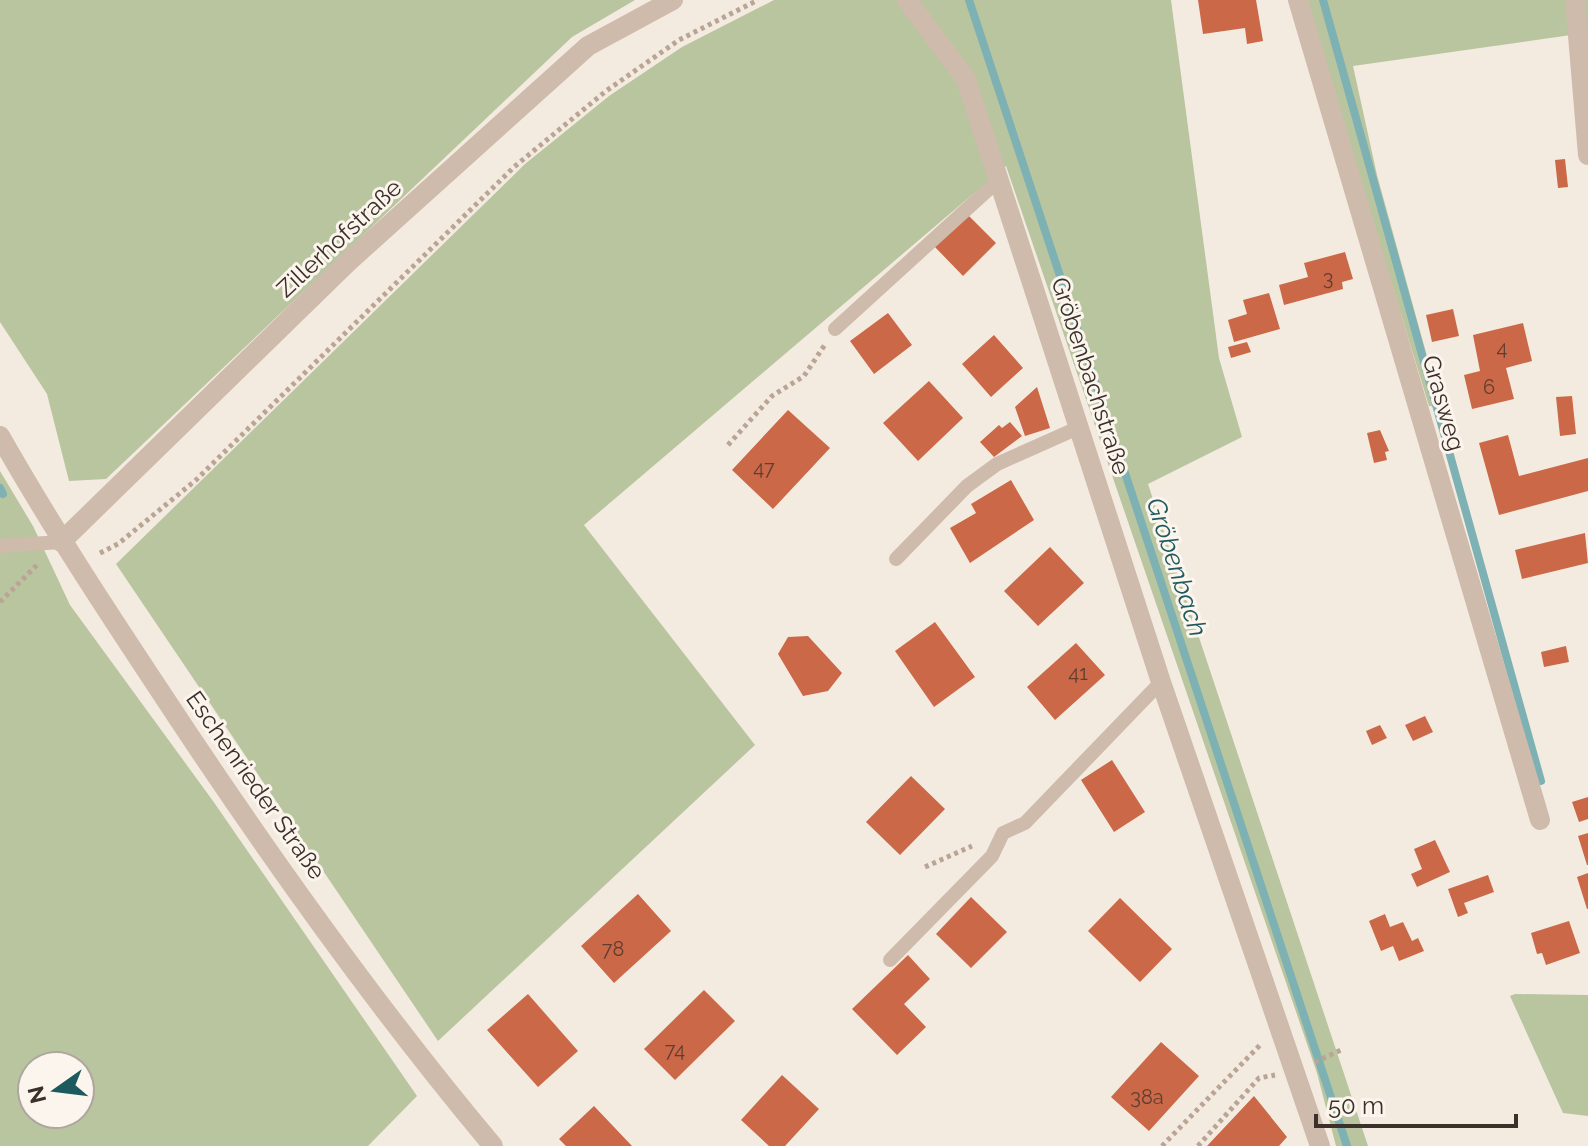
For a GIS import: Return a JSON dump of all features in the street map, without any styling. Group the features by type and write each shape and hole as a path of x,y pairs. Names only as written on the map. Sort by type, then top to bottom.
{"street":[{"name":"Zillerhofstraße","path":"61,542 347,263 588,46 673,0"},
{"name":"Gröbenbachstraße","path":"907,0 966,79 1001,178 1161,682 1320,1146"},
{"name":"Grasweg","path":"1298,0 1540,820"},
{"path":"1575,0 1588,155"},
{"name":"Eschenrieder Straße","path":"0,436 61,542 236,807 427,1066 493,1146"}],"lane":[{"path":"835,329 1001,178"},
{"path":"896,559 967,486 997,464 1080,427"},
{"path":"0,546 61,542"},
{"path":"890,960 992,856 1003,833 1025,823 1161,682"}],"path":[{"path":"104,565 98,550 118,544 196,480 514,167 606,91 679,40 758,0"},
{"path":"728,445 772,396 804,376 835,329"},
{"path":"0,602 61,542"},
{"path":"925,867 1003,833"},
{"path":"1162,1146 1280,1024"},
{"path":"1198,1146 1259,1078 1295,1070 1343,1049"}],"green space":[{"path":"0,0 635,0 572,37 106,479 69,481 47,394 0,322"},
{"path":"774,0 1171,0 1219,358 1242,437 1148,484 1368,1146 1336,1146 1317,1073 1006,166 584,525 755,745 438,1041 116,564 525,164 609,96 682,47"},
{"path":"1305,0 1588,0 1588,64 1585,33 1353,66 1377,175 1441,407 1429,406"},
{"path":"0,471 33,526 70,605 213,801 417,1096 368,1146 0,1146"},
{"path":"1588,995 1588,1116 1563,1113 1510,996"}],"building":[{"path":"1198,0 1256,0 1263,41 1247,44 1245,28 1203,34"},
{"path":"1565,159 1568,187 1558,188 1555,160"},
{"path":"967,214 996,243 963,276 934,246"},
{"path":"1345,252 1353,279 1342,282 1343,289 1284,305 1279,285 1308,277 1304,263"},
{"path":"1269,293 1280,329 1234,342 1228,320 1247,314 1243,300"},
{"path":"1453,309 1459,336 1432,342 1426,315"},
{"path":"888,313 912,345 874,374 850,341"},
{"path":"1523,323 1532,361 1506,368 1514,399 1472,409 1464,375 1480,371 1473,335"},
{"path":"994,335 1023,368 991,397 962,364"},
{"path":"1247,342 1251,352 1231,358 1228,347"},
{"path":"929,381 963,418 918,461 883,423"},
{"path":"1037,387 1050,428 1025,436 1015,407"},
{"path":"1572,396 1576,434 1560,436 1556,397"},
{"path":"788,410 830,448 773,509 732,470"},
{"path":"1010,422 1022,436 994,457 980,442 999,425 1002,428"},
{"path":"1380,430 1389,451 1385,452 1387,460 1374,463 1367,433"},
{"path":"1508,435 1519,476 1588,458 1588,491 1499,515 1479,443"},
{"path":"1011,480 1034,520 970,563 950,528 976,513 971,504"},
{"path":"1585,533 1588,563 1522,579 1515,550"},
{"path":"1050,547 1084,583 1038,626 1004,591"},
{"path":"935,622 975,677 934,707 895,651"},
{"path":"808,636 842,673 828,691 803,696 778,654 788,637"},
{"path":"1076,643 1105,675 1055,720 1027,687"},
{"path":"1566,646 1569,662 1544,667 1541,652"},
{"path":"1425,716 1433,732 1413,741 1405,725"},
{"path":"1380,725 1387,738 1372,745 1366,731"},
{"path":"1112,760 1145,812 1114,832 1081,780"},
{"path":"911,776 945,809 900,855 866,822"},
{"path":"1588,797 1588,819 1579,822 1572,802"},
{"path":"1588,833 1588,865 1587,865 1578,836"},
{"path":"1435,840 1450,872 1417,887 1411,874 1422,869 1414,849"},
{"path":"1588,873 1588,909 1587,909 1577,877"},
{"path":"1488,875 1494,892 1464,903 1468,913 1458,917 1448,889"},
{"path":"638,894 671,931 614,983 581,946"},
{"path":"971,897 1007,932 971,968 936,934"},
{"path":"1120,898 1172,949 1140,982 1088,931"},
{"path":"1385,914 1390,927 1403,922 1412,941 1418,938 1424,951 1399,961 1393,946 1381,951 1369,921"},
{"path":"1569,921 1580,953 1546,965 1542,953 1537,954 1531,933"},
{"path":"908,955 930,979 904,1004 926,1027 897,1055 852,1009"},
{"path":"704,990 735,1021 675,1080 644,1049"},
{"path":"528,994 578,1051 538,1087 487,1030"},
{"path":"1161,1042 1199,1076 1149,1131 1111,1097"},
{"path":"782,1075 819,1109 785,1146 769,1146 741,1120"},
{"path":"1254,1096 1287,1137 1279,1146 1207,1146"},
{"path":"594,1106 632,1146 566,1146 559,1139"}],"waterway":[{"name":"Gröbenbach","path":"969,0 1347,1146"},
{"path":"1323,0 1541,781"},
{"path":"0,488 3,494"}]}
